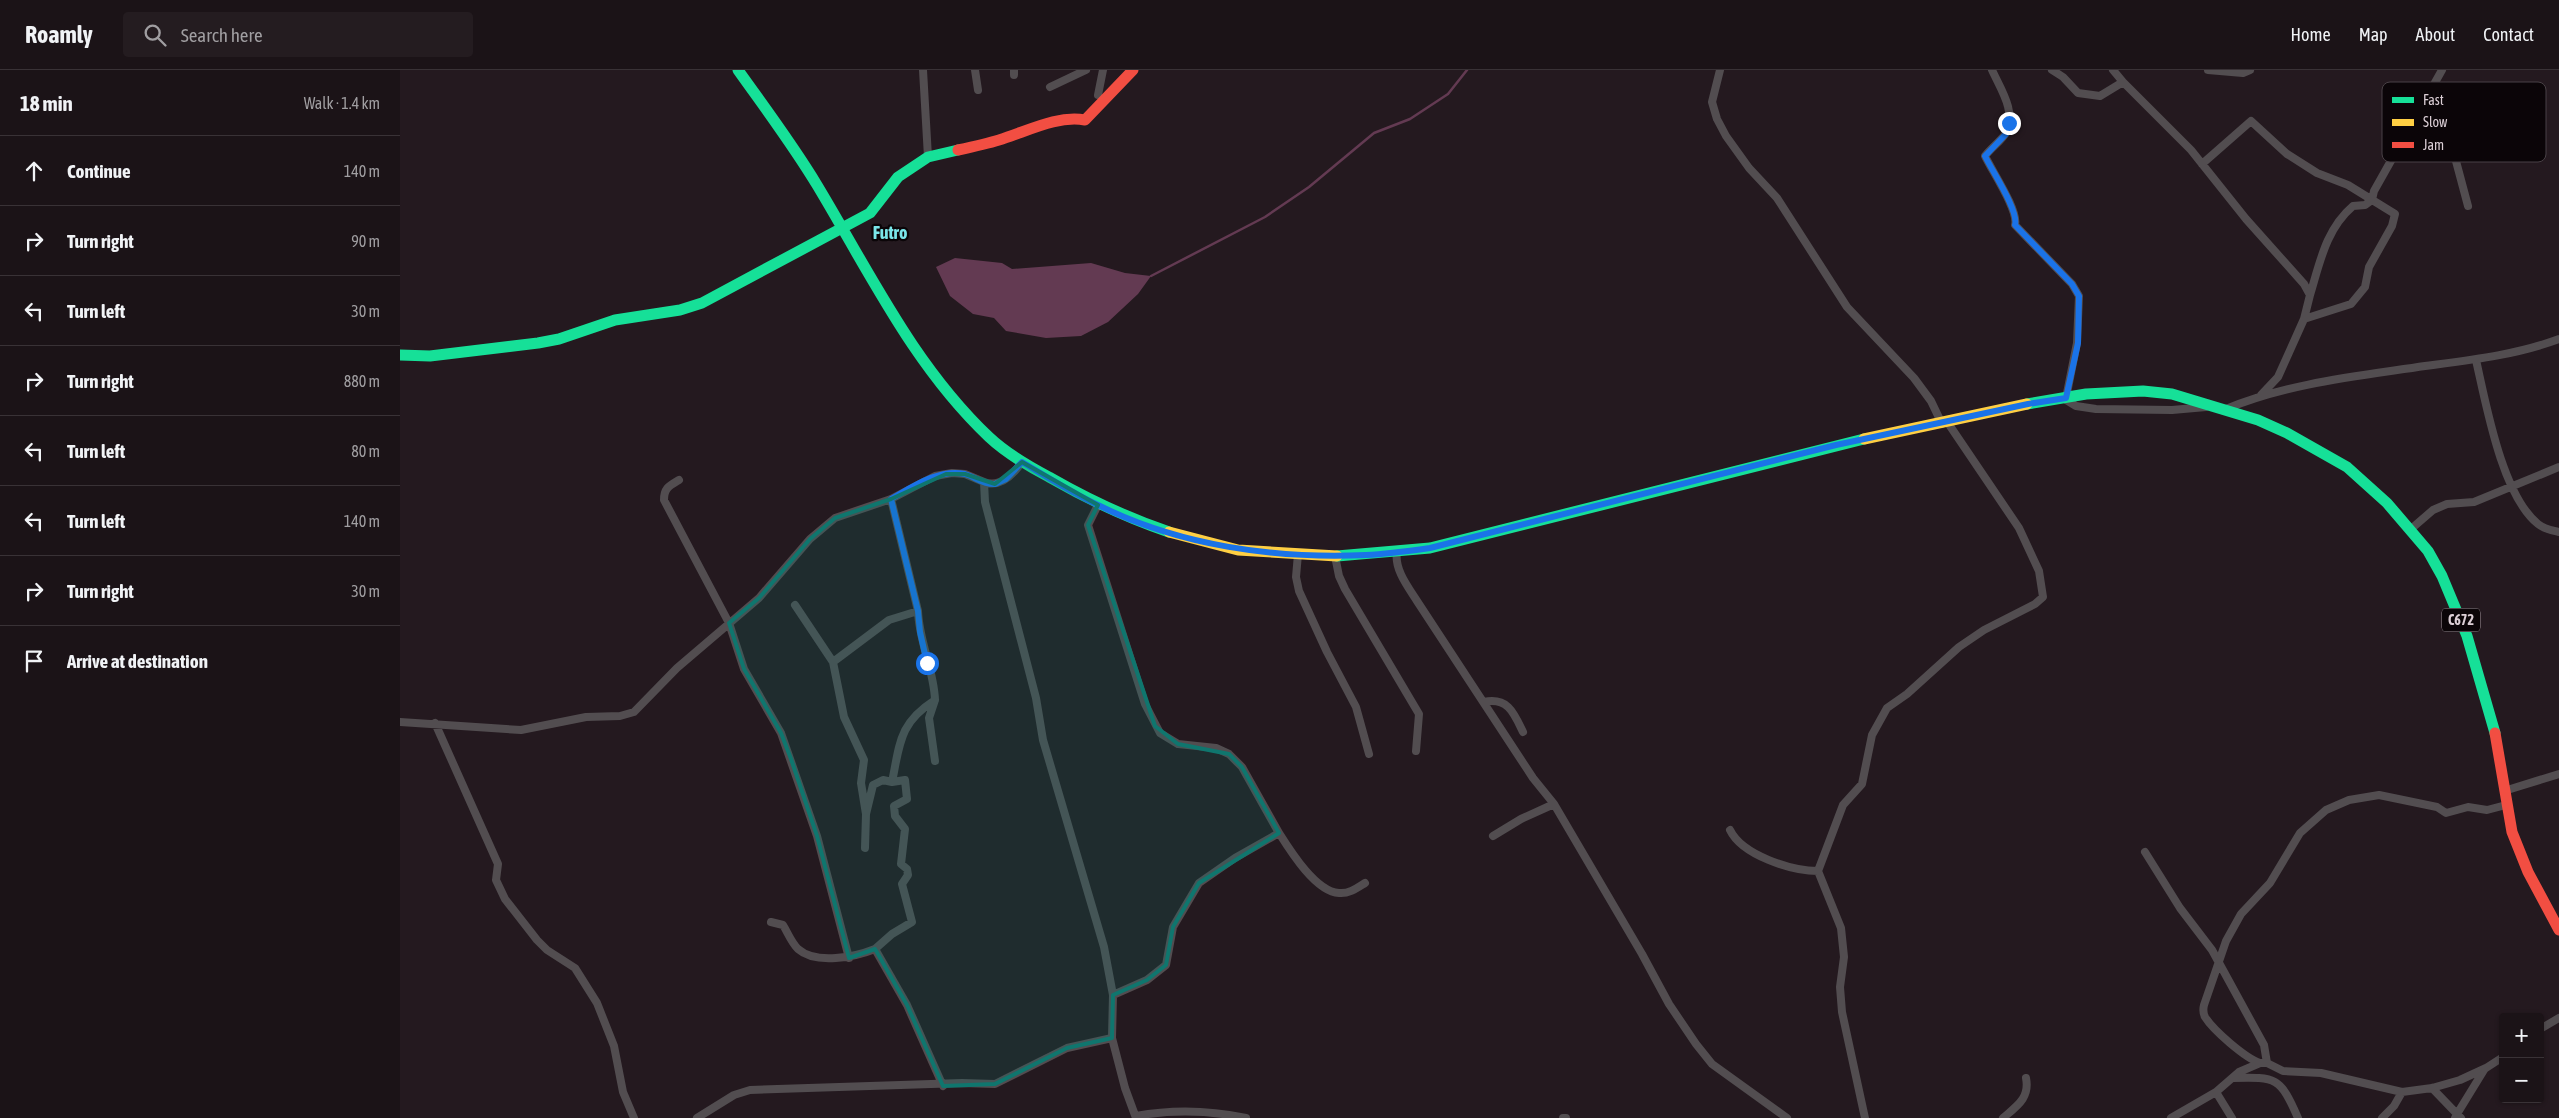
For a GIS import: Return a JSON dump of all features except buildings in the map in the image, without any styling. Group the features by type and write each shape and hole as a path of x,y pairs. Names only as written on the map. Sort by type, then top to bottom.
{"main road":[{"name":"C672","path":"738,70 790,142 921,359 990,438 1022,462 1098,505 1168,532 1238,550 1335,556 1430,548 1836,445 2028,404 2065,398 2143,390 2172,394 2220,408 2287,433 2347,467 2387,504 2410,529 2442,576 2467,636 2493,723 2506,805 2517,846 2559,930"},
{"path":"400,356 430,356 538,344 615,320 680,310 716,296 870,213 898,177 928,157 1000,140 1026,129 1074,118 1085,120 1133,70"}],"street":[{"path":"923,70 928,157"},
{"path":"976,70 978,90"},
{"path":"1050,87 1086,70"},
{"path":"1098,95 1103,70"},
{"path":"1720,70 1712,102 1717,119 1726,136 1749,168 1776,198 1847,307 1914,378 1931,401 2019,528 2039,572 2045,594 2038,603 1984,630 1959,646 1907,694 1887,708 1872,735 1862,784 1843,805 1818,871 1834,908 1843,940 1842,1012 1865,1118"},
{"path":"1992,70 2007,102 2010,116 2006,134 1985,156 2002,190 2008,197 2015,216 2015,225 2072,284 2080,300 2078,343 2065,398 2076,406 2096,409 2172,410 2220,408 2261,395 2391,372 2476,360 2534,348 2559,339"},
{"path":"2052,70 2064,77 2078,94 2100,96 2123,82"},
{"path":"2114,70 2123,82 2184,143 2246,219 2304,284 2310,295"},
{"path":"2208,70 2243,73 2250,70"},
{"path":"2435,82 2442,70"},
{"path":"2202,164 2251,121 2287,154 2317,173 2348,184 2394,214 2392,226 2369,267 2365,287 2351,304 2304,319"},
{"path":"2261,395 2278,377 2304,319 2325,244 2336,223 2354,206 2365,205 2372,200 2374,191 2390,162"},
{"path":"2456,162 2468,206"},
{"path":"2476,360 2500,456 2513,485 2532,519 2545,529 2559,532"},
{"path":"400,722 521,730 586,717 620,716 634,712 662,682 759,598 821,528 836,518 891,499 923,482 946,474 965,474 984,482 995,484 1006,479 1022,462"},
{"path":"2410,529 2433,510 2447,504 2474,502 2559,467"},
{"path":"679,480 664,492 664,500 729,623 744,670 781,733 818,836 849,958"},
{"path":"984,482 990,526 1011,594 1044,740 1096,917 1113,994 1112,1038 1125,1088 1136,1117 1164,1111 1199,1111 1246,1118"},
{"path":"891,499 918,611 920,632 935,686 935,700 929,718 935,761"},
{"path":"1098,505 1088,525 1145,704 1155,726 1160,732 1178,744 1216,748 1229,754 1242,767 1279,833 1320,886 1340,893 1350,892 1365,883"},
{"path":"1397,552 1396,558 1405,582 1533,778 1554,804 1642,954 1669,1004 1696,1044 1712,1064 1787,1118"},
{"path":"1298,554 1296,577 1299,591 1327,652 1356,707 1369,754"},
{"path":"1335,556 1339,576 1345,589 1418,714 1416,751"},
{"path":"795,605 833,662 844,717 864,760 861,784 866,814 865,848"},
{"path":"833,662 889,620 918,611"},
{"path":"892,782 900,741 906,727 923,708 935,700"},
{"path":"1484,702 1497,701 1507,705 1523,732"},
{"path":"435,723 498,864 496,880 505,899 536,940 547,950 575,968 597,1003 614,1046 623,1092 634,1118"},
{"path":"2504,791 2559,774"},
{"path":"771,922 783,926 792,942 806,954 849,958 875,950 886,938 912,922 902,884 908,875 907,869 901,864 905,829 895,816 894,806 907,799 905,780 892,782 883,780 873,785 866,814"},
{"path":"2501,1058 2486,1068 2432,1088 2402,1092 2321,1073 2283,1071 2252,1060 2235,1046 2204,1015 2204,1005 2226,941 2241,914 2270,883 2300,834 2332,807 2348,800 2379,796 2437,807 2446,812 2468,807 2487,810 2506,805"},
{"path":"1493,836 1520,819 1554,804"},
{"path":"1730,830 1740,843 1775,862 1799,871 1818,871"},
{"path":"1113,994 1147,980 1166,966 1173,927 1199,883 1235,858 1279,833"},
{"path":"2145,852 2174,900 2206,940 2220,963 2264,1045 2263,1063"},
{"path":"875,950 907,1005 943,1086"},
{"path":"2544,1027 2559,1018"},
{"path":"697,1118 734,1095 750,1090 943,1086 962,1083 995,1084 1021,1069 1067,1048 1112,1038"},
{"path":"2171,1118 2216,1092 2246,1069 2263,1063"},
{"path":"2432,1088 2458,1117 2471,1088 2486,1068"},
{"path":"2003,1118 2026,1096 2028,1090 2026,1078"},
{"path":"2233,1078 2272,1079 2281,1086 2298,1118"},
{"path":"2216,1092 2232,1118"},
{"path":"2382,1118 2394,1106 2402,1092"}],"highlighted area":[{"path":"1022,462 1098,505 1088,525 1155,726 1178,744 1229,754 1242,767 1279,833 1199,883 1173,927 1166,965 1147,980 1113,995 1112,1038 1067,1048 995,1084 943,1086 907,1005 875,949 849,958 817,836 791,759 781,733 744,669 729,623 759,598 810,539 835,518 891,499 946,474 965,474 995,484"}],"shaded area":[{"path":"955,258 1002,263 1012,269 1091,263 1125,273 1151,276 1138,294 1108,322 1081,336 1046,338 1006,331 994,318 973,314 950,296 936,267"}],"waterway":[{"path":"1151,276 1265,217 1309,187 1374,133 1410,119 1448,94 1467,70"}],"traffic: fast":[{"path":"738,70 808,170 875,285 916,349 962,409 989,437 1026,464 1108,508 1169,532"},
{"path":"400,355 430,356 538,343 559,339 615,320 680,310 702,303 870,213 898,177 928,157 958,150"},
{"path":"2027,404 2086,394 2143,391 2172,394 2258,420 2287,433 2347,467 2387,503 2428,551 2442,576 2467,636 2495,733"},
{"path":"1337,556 1430,548 1864,439"}],"traffic: slow":[{"path":"1864,439 2027,404"},
{"path":"1169,532 1238,550 1337,556"}],"traffic: jam":[{"path":"958,150 999,140 1052,122 1074,119 1085,120 1133,70"},
{"path":"2495,733 2512,832 2528,872 2559,930"}],"district":[{"name":"Futro","path":"890,232"}],"route":[{"path":"927,663 920,632 918,611 891,499 935,476 952,473 965,474 990,484 995,484 1006,479 1022,462 1098,505 1168,532 1238,550 1335,556 1369,555 1430,548 1836,445 1948,423 2028,404 2066,398 2068,381 2078,343 2080,300 2072,284 2062,276 2015,225 2015,216 2008,197 2002,190 1985,156 2006,134 2009,123"}]}
